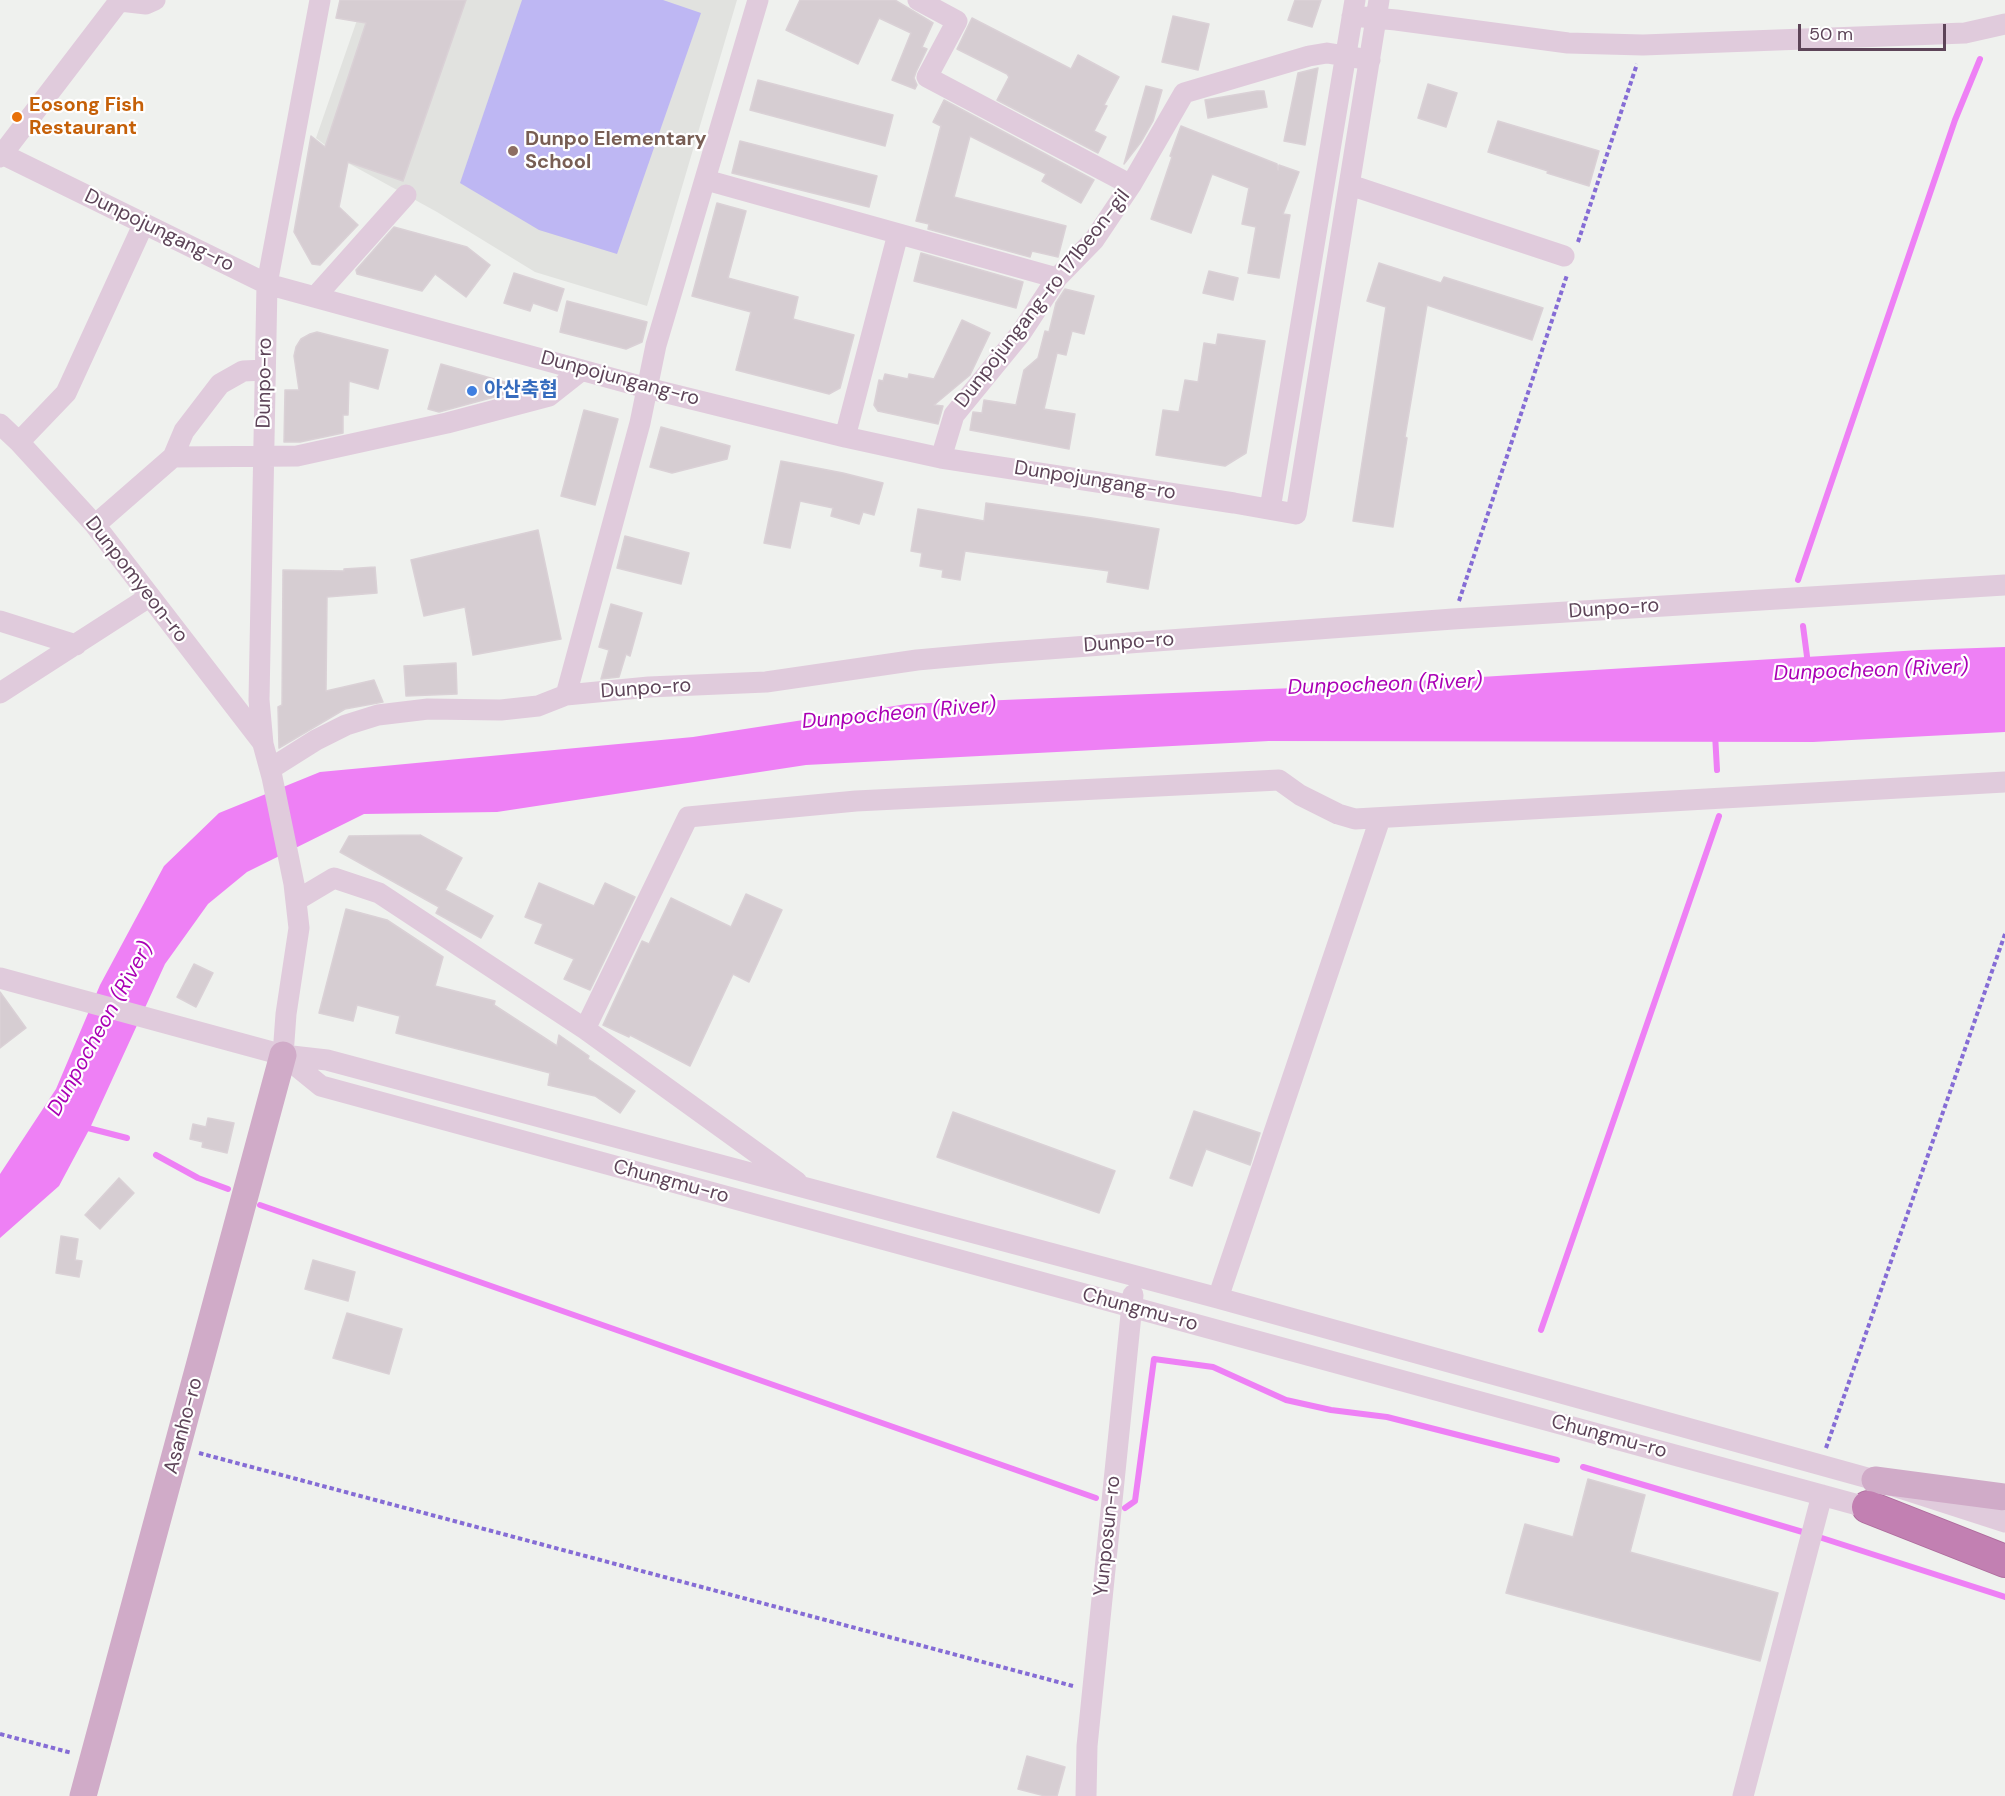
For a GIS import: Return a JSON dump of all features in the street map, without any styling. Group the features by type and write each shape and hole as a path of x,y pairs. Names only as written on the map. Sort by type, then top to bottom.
{"highway":[{"path":"1871,1494 2005,1561"}],"main road":[{"name":"Asanho-ro","path":"83,1796 283,1055"},
{"path":"1871,1494 2005,1497"}],"street":[{"path":"1,155 120,0 146,4 155,0"},
{"name":"Dunpo-ro","path":"320,0 267,284 259,700 263,744 271,773 326,735 346,725 378,715 428,710 501,710 538,706 566,696 649,687 766,682 916,660 994,653 1453,619 2005,585"},
{"path":"566,696 640,423 656,345 758,0"},
{"path":"918,0 957,21 927,77 1131,185"},
{"path":"1270,509 1354,8 1378,9 1568,44 1643,45 1965,33 2005,24"},
{"name":"Dunpojungang-ro","path":"1,155 267,284 647,388 845,437 941,458 1296,514 1378,9"},
{"name":"Dunpojungang-ro 171beon-gil","path":"941,458 954,415 1021,333 1057,278 1094,240 1131,185 1185,93 1310,56 1327,53 1370,60"},
{"path":"706,180 1057,278"},
{"path":"1350,185 1569,258"},
{"path":"315,297 406,195"},
{"path":"19,442 66,393 144,224"},
{"path":"845,437 897,234"},
{"path":"95,525 173,457 184,431 220,384 243,371 265,370"},
{"path":"173,457 297,456 447,423 549,396 582,370"},
{"name":"Dunpomyeon-ro","path":"0,424 95,525 263,744"},
{"path":"0,693 149,597"},
{"path":"0,621 76,645"},
{"path":"271,773 295,892 299,928 286,1014 283,1055"},
{"path":"585,1029 688,818 856,801 1279,780 1300,795 1338,814 1355,819 2005,782"},
{"path":"1218,1298 1380,819"},
{"path":"295,892 334,878 379,893 585,1029 807,1189"},
{"name":"Chungmu-ro","path":"0,978 283,1055 327,1060 1218,1298 1820,1465 1871,1494 2005,1550"},
{"name":"Chungmu-ro","path":"283,1055 321,1086 1132,1308 1822,1495 1871,1494 2005,1522"},
{"name":"Yunposun-ro","path":"1086,1796 1086,1746 1134,1277"},
{"path":"1743,1796 1822,1495"}],"path":[{"path":"1453,619 1569,258 1643,45"},
{"path":"1820,1465 2005,934"},
{"path":"178,1447 1092,1691"},
{"path":"0,1734 93,1759"}],"shaded area":[{"name":"Dunpo Elementary School","path":"364,0 737,0 647,306 535,272 437,212 348,163 316,138"},
{"path":"522,0 663,0 701,13 617,254 539,230 460,183"}],"water":[{"name":"Dunpocheon (River)","path":"2005,647 2005,732 1813,742 1269,741 806,765 497,812 364,814 247,872 208,904 165,964 90,1128 59,1186 0,1238 0,1174 56,1089 100,985 164,866 219,813 320,772 693,737 907,704 1318,687 1920,650"}],"building":[{"path":"340,0 466,0 403,181 348,162 339,207 358,225 320,265 312,264 294,232 311,136 325,147 366,23 336,18"},
{"path":"800,0 895,0 933,23 922,47 927,49 914,78 917,85 915,89 892,80 911,33 879,18 858,64 786,30"},
{"path":"1295,0 1321,0 1312,27 1288,20"},
{"path":"1173,16 1209,24 1198,70 1162,62"},
{"path":"972,18 1071,69 1078,55 1119,77 1104,105 1107,106 1094,131 1106,137 1098,153 997,100 1009,77 1007,74 957,49"},
{"path":"1318,68 1305,145 1284,141 1298,73"},
{"path":"758,80 893,115 885,146 750,110"},
{"path":"1428,84 1457,93 1446,127 1418,118"},
{"path":"1146,86 1162,90 1153,121 1124,164"},
{"path":"1264,91 1267,107 1208,118 1205,100"},
{"path":"944,100 1094,180 1081,203 1042,181 1046,174 970,136 954,197 1066,226 1058,257 1032,251 1030,257 928,229 929,224 916,221 941,126 933,122"},
{"path":"1498,121 1599,151 1589,186 1488,152"},
{"path":"1181,126 1277,164 1278,170 1279,165 1299,172 1283,214 1290,215 1279,278 1248,273 1256,227 1242,224 1249,188 1212,174 1191,233 1151,219"},
{"path":"740,141 877,176 869,207 732,173"},
{"path":"717,203 746,211 728,278 798,297 793,319 854,335 840,388 829,394 736,370 751,312 692,296"},
{"path":"394,227 467,247 490,265 466,297 435,274 422,291 357,274 356,270"},
{"path":"921,253 1023,282 1016,308 914,281"},
{"path":"1379,263 1441,283 1444,277 1543,308 1532,340 1427,305 1393,527 1353,521 1386,307 1367,301"},
{"path":"1209,271 1238,278 1233,300 1203,293"},
{"path":"514,273 564,289 557,311 533,303 530,311 504,303"},
{"path":"1065,289 1094,296 1084,334 1072,331 1066,355 1057,353 1044,409 1075,414 1069,449 970,430 973,412 982,413 984,400 1016,405 1024,370 1038,358 1045,331 1049,332 1056,303"},
{"path":"567,301 647,322 642,342 626,349 560,332"},
{"path":"962,320 990,333 970,375 934,405 943,406 938,424 878,411 874,405 879,380 883,381 885,374 908,379 909,374 934,379"},
{"path":"317,332 388,350 378,389 349,381 348,415 343,415 343,433 300,442 284,442 285,390 299,390 294,356 296,347 301,339"},
{"path":"1218,334 1265,341 1246,453 1225,466 1156,455 1163,410 1179,412 1185,380 1198,382 1204,343 1216,345"},
{"name":"아산축협","path":"441,364 512,384 509,393 439,412 428,409"},
{"path":"584,410 618,419 595,505 561,496"},
{"path":"661,427 730,446 727,459 672,473 650,467"},
{"path":"781,461 883,483 874,515 863,512 859,524 831,516 833,508 800,501 790,548 764,543"},
{"path":"986,503 1159,529 1148,589 1107,582 1109,571 965,551 960,580 942,577 943,570 920,566 922,553 911,551 918,509 984,521"},
{"path":"538,530 561,639 473,655 465,607 424,616 411,560"},
{"path":"625,536 689,553 681,584 617,568"},
{"path":"375,567 377,593 327,597 326,691 374,680 383,702 345,709 279,748 278,707 282,705 283,570 344,571 344,569"},
{"path":"611,604 642,613 630,656 626,654 619,677 601,679 609,650 599,647"},
{"path":"456,663 457,694 406,696 404,666"},
{"path":"420,835 462,858 445,890 493,916 481,938 436,913 439,907 340,852 349,836"},
{"path":"539,883 594,906 605,883 635,897 590,990 564,979 574,959 535,943 543,924 525,917"},
{"path":"746,894 782,910 749,982 733,974 690,1066 630,1035 629,1037 603,1025 642,941 649,944 671,898 731,927"},
{"path":"346,909 387,920 443,957 435,986 495,1001 494,1005 557,1046 559,1035 589,1056 588,1059 635,1091 620,1113 595,1096 548,1085 550,1073 396,1033 400,1016 357,1005 353,1021 319,1013"},
{"path":"194,964 213,973 196,1007 177,997"},
{"path":"0,992 26,1028 0,1048"},
{"path":"1194,1111 1260,1133 1250,1165 1206,1149 1192,1186 1170,1178"},
{"path":"953,1112 1115,1171 1099,1213 937,1157"},
{"path":"208,1118 234,1123 227,1153 202,1147 203,1142 190,1139 193,1124 206,1127"},
{"path":"119,1178 134,1193 100,1229 85,1215"},
{"path":"61,1236 78,1239 75,1260 82,1261 79,1277 56,1273"},
{"path":"313,1260 355,1272 348,1301 305,1289"},
{"path":"347,1313 402,1329 389,1374 333,1358"},
{"path":"1588,1479 1645,1495 1630,1552 1778,1593 1760,1661 1506,1593 1525,1524 1573,1537"},
{"path":"1027,1756 1065,1767 1057,1796 1045,1796 1018,1789"}],"waterway":[{"path":"1798,580 1955,120 1980,59"},
{"name":"Dunpocheon (River)","path":"1803,626 1808,664"},
{"path":"1715,734 1717,770"},
{"path":"1541,1330 1719,816"},
{"path":"84,1127 127,1138"},
{"path":"156,1155 198,1178 228,1189"},
{"path":"260,1205 1096,1498"},
{"path":"1125,1508 1135,1501 1154,1359 1213,1367 1286,1400 1331,1410 1387,1417 1557,1460"},
{"path":"1583,1467 1806,1533"},
{"path":"1822,1538 2005,1597"}],"place":[{"name":"Eosong Fish Restaurant","path":"17,117"},
{"name":"Dunpo Elementary School","path":"513,151"},
{"name":"아산축협","path":"472,391"}]}
